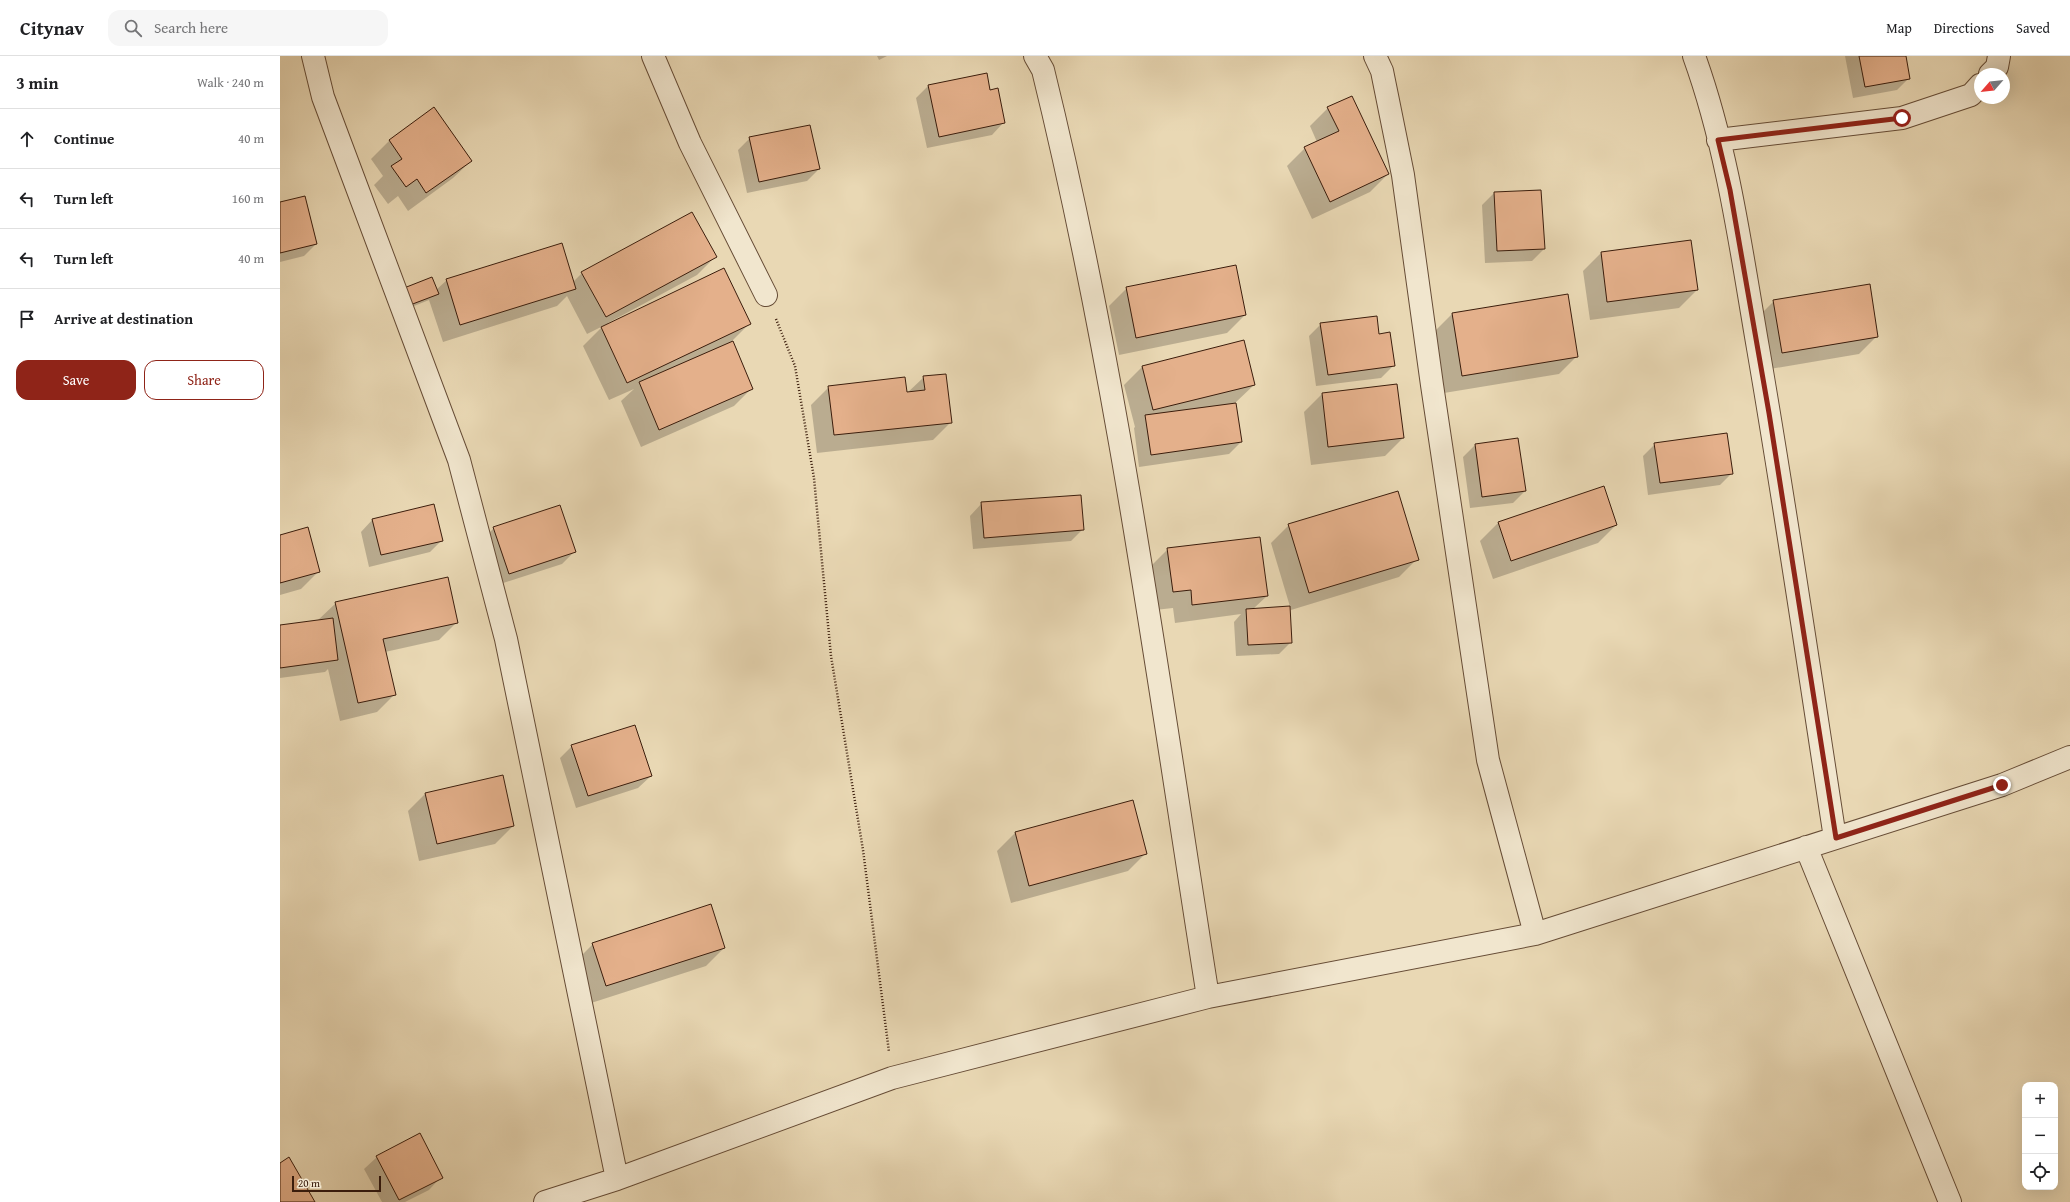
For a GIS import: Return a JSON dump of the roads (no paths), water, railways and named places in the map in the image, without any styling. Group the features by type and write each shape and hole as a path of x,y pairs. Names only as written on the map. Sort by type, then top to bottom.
{"street":[{"path":"313,56 323,97 460,460 506,639 617,1179"},
{"path":"654,56 690,143 766,295"},
{"path":"1035,56 1043,70 1068,173 1117,421 1208,997"},
{"path":"1375,56 1382,71 1403,175 1432,385 1488,760 1535,934"},
{"path":"1694,56 1709,97 1730,190 1769,413 1836,838"},
{"path":"1996,68 1999,56"},
{"path":"1718,140 1902,118 1971,95 1974,92"},
{"path":"545,1202 617,1179 892,1078 1208,997 1535,934 2002,785 2070,757"},
{"path":"1806,847 1950,1202"}]}
